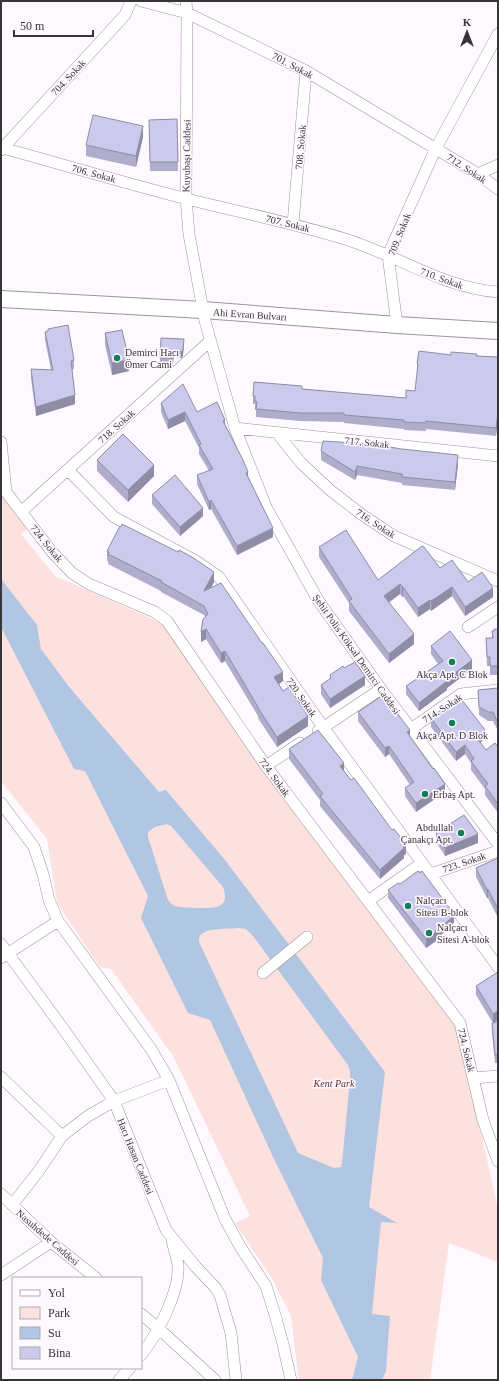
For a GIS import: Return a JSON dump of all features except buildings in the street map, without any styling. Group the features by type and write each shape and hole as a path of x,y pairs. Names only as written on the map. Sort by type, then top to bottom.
{"main road":[{"name":"Ahi Evran Bulvarı","path":"1,299 498,340"},
{"name":"Ahi Evran Bulvarı","path":"1,310 204,316 498,331"}],"street":[{"name":"704. Sokak","path":"2,149 125,15 132,1"},
{"name":"701. Sokak","path":"141,1 187,13 306,71 436,148"},
{"name":"Kuyubaşı Caddesi","path":"186,1 186,198 189,234 204,316"},
{"name":"709. Sokak","path":"397,325 388,255 436,148 498,34"},
{"name":"708. Sokak","path":"293,224 306,71"},
{"name":"712. Sokak","path":"436,148 478,174 498,189"},
{"name":"706. Sokak","path":"2,149 186,198"},
{"path":"478,174 498,165"},
{"name":"707. Sokak","path":"186,198 293,224 346,239 388,255"},
{"name":"710. Sokak","path":"388,255 417,269 452,283 475,290 498,292"},
{"name":"Şehit Polis Köksal Demirci Caddesi","path":"204,316 235,428 266,507 303,574 318,600 380,689 498,844"},
{"name":"718. Sokak","path":"22,512 210,341"},
{"name":"717. Sokak","path":"235,428 498,456"},
{"name":"716. Sokak","path":"277,433 301,463 330,490 361,514 394,536 498,581"},
{"name":"724. Sokak","path":"1,442 6,492 52,552 72,572 89,584 155,612 167,620 266,766 460,1023 483,1120 498,1161"},
{"name":"720. Sokak","path":"68,470 114,517 196,561 219,577 323,727 498,967"},
{"path":"468,627 498,608"},
{"path":"266,766 380,689"},
{"name":"714. Sokak","path":"411,729 461,694 498,690"},
{"path":"1,803 34,847 43,874 49,900 58,921 151,1049 169,1080 224,1219 266,1286 276,1315 291,1380"},
{"name":"723. Sokak","path":"430,874 498,851"},
{"path":"368,901 422,863"},
{"path":"3,952 58,921"},
{"path":"263,973 307,937"},
{"name":"Hacı Hasan Caddesi","path":"3,952 62,1028 114,1101 166,1230 196,1267 215,1287 220,1295 231,1333 236,1380"},
{"path":"474,1078 498,1076"},
{"path":"1,1078 62,1136"},
{"path":"12,1205 38,1172 62,1136 88,1116 114,1101 169,1080"},
{"name":"Nasuhdede Caddesi","path":"1,1194 51,1242 95,1277"},
{"path":"142,1353 158,1328 174,1292 177,1278 178,1266 176,1253 172,1240 166,1230"},
{"path":"1,1275 51,1242"},
{"path":"142,1315 215,1380"},
{"path":"119,1380 129,1369"}],"green space":[{"name":"Kent Park","path":"1,478 28,529 21,534 55,576 162,623 242,742 294,813 457,1024 498,1209 498,1262 449,1243 430,1380 299,1380 291,1316 273,1280 235,1223 250,1216 173,1056 111,969 100,967 57,903 47,839 1,781"}],"water":[{"path":"1,579 37,625 41,649 70,688 159,792 166,790 225,860 385,1072 369,1207 397,1223 381,1222 372,1314 390,1316 386,1371 382,1380 352,1380 358,1357 321,1280 323,1258 273,1157 210,1020 188,1013 141,918 148,896 85,771 74,769 1,627","holes":["167,824 171,826 223,887 225,900 222,904 213,908 177,907 168,900 148,837 148,832 155,827","239,928 246,929 253,936 348,1065 350,1079 341,1167 334,1168 298,1153 199,942 200,936 206,931"]}],"place":[{"name":"Demirci Hacı Ömer Cami","path":"117,358"},
{"name":"Akça Apt. C Blok","path":"452,662"},
{"name":"Akça Apt. D Blok","path":"452,723"},
{"name":"Erbaş Apt.","path":"425,794"},
{"name":"Abdullah Çanakçı Apt.","path":"461,833"},
{"name":"Nalçacı Sitesi B-blok","path":"408,906"},
{"name":"Nalçacı Sitesi A-blok","path":"429,933"}]}
